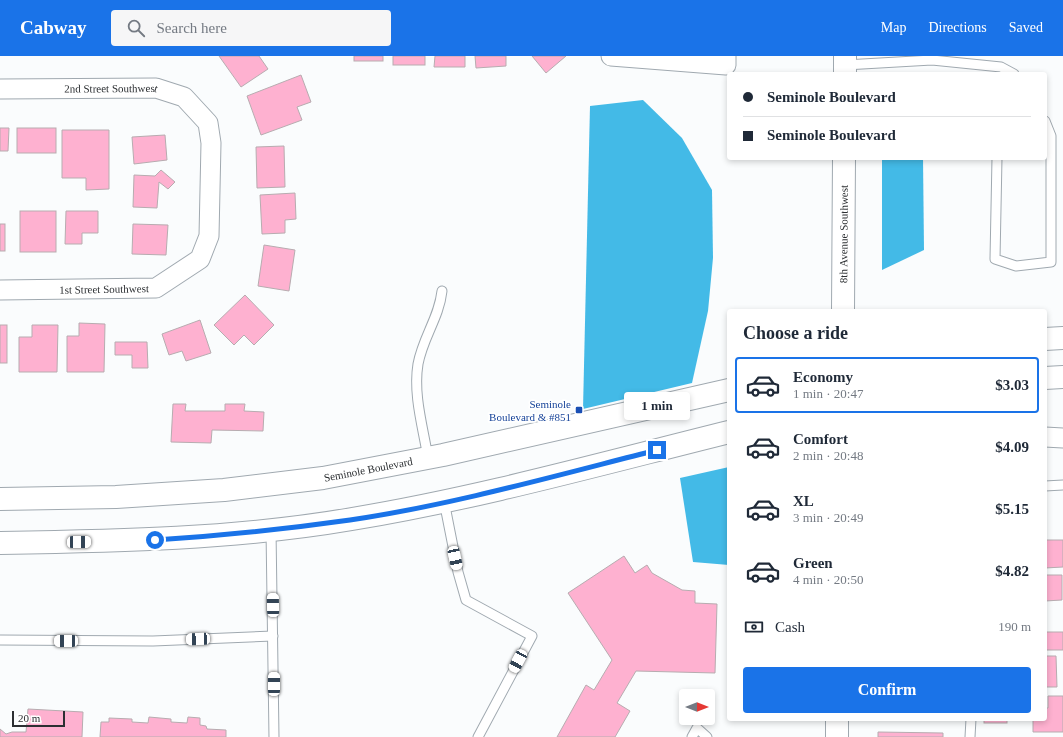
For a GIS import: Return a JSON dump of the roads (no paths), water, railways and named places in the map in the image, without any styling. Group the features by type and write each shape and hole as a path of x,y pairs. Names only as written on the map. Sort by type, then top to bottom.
{"main road":[{"name":"8th Avenue Southwest","path":"843,309 844,160"},
{"path":"1047,340 1063,338"},
{"path":"1047,378 1063,377"},
{"name":"Seminole Boulevard","path":"0,499 116,497 224,490 323,478 428,458 727,390"},
{"path":"0,543 126,541 220,535 271,530 351,519 444,502 727,432"},
{"path":"837,721 837,737"}],"street":[{"path":"611,56 726,65 726,56"},
{"name":"2nd Street Southwest","path":"0,89 156,88 184,98 208,123 211,143 209,236 200,259"},
{"name":"1st Street Southwest","path":"0,290 156,288 200,259"},
{"path":"1047,437 1063,438"}],"lane":[{"path":"845,65 932,60 1001,67 1010,72"},
{"path":"997,160 995,259 1016,266 1051,262 1051,136 1047,126"},
{"path":"428,458 416,392 418,363 429,332 441,306 442,291"},
{"path":"1047,486 1063,486"},
{"path":"444,502 458,572 466,600 532,636 478,737"},
{"path":"271,530 274,737"},
{"path":"0,640 153,641 273,636"},
{"path":"970,737 971,721"},
{"path":"692,737 696,728 703,731 707,737"}],"water":[{"path":"643,100 682,138 712,190 713,258 708,311 692,383 583,409 590,106"},
{"path":"882,160 923,160 924,250 882,270"},
{"path":"727,467 727,565 693,562 680,478"}],"place":[{"name":"Seminole Boulevard & #851","path":"579,410"}]}
